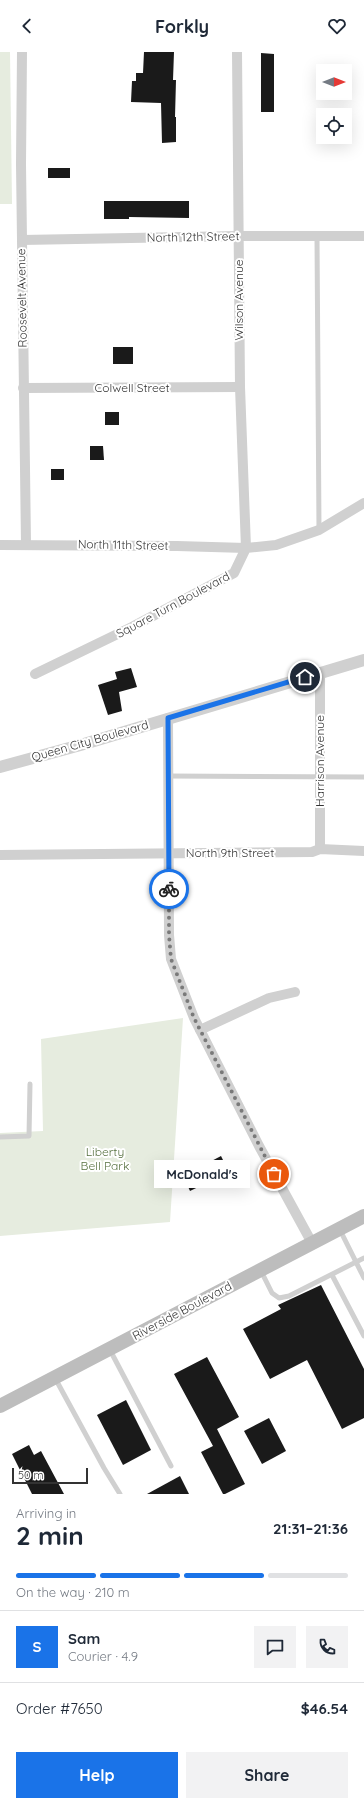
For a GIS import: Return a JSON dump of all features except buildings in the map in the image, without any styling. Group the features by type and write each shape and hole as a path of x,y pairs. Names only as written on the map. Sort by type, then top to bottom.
{"main road":[{"name":"Riverside Boulevard","path":"0,1406 364,1216"}],"street":[{"name":"Roosevelt Avenue","path":"22,52 23,388 26,544"},
{"name":"Wilson Avenue","path":"237,52 240,387 246,548"},
{"name":"North 12th Street","path":"22,240 239,236 364,236"},
{"name":"Colwell Street","path":"23,388 240,387"},
{"path":"246,548 276,545 319,530 364,503"},
{"name":"North 11th Street","path":"0,545 26,544 246,548"},
{"name":"Square Turn Boulevard","path":"35,674 132,627 234,573 246,548"},
{"name":"Queen City Boulevard","path":"0,767 84,744 364,660"},
{"name":"Harrison Avenue","path":"320,672 320,849"},
{"path":"168,718 169,935 171,959 194,1018 259,1146 312,1243"},
{"name":"North 9th Street","path":"0,855 312,852 320,849 364,851"},
{"path":"200,1030 269,998 295,992"}],"lane":[{"path":"317,237 319,530"},
{"path":"168,776 320,778 364,777"},
{"path":"0,1137 29,1136 30,1084"},
{"path":"339,1229 364,1278"},
{"path":"260,1270 272,1293 279,1298 289,1296 364,1258"},
{"path":"332,1275 364,1336"},
{"path":"109,1349 171,1466"},
{"path":"55,1377 104,1468 120,1494"}],"green space":[{"path":"0,52 10,52 12,204 0,204"},
{"name":"Liberty Bell Park","path":"183,1018 170,1222 0,1236 0,1133 43,1131 41,1039"}],"way so far":[{"path":"169,889 169,935 171,959 194,1018 274,1174"}],"place":[{"name":"McDonald's","path":"274,1174"}],"route":[{"path":"169,889 168,718 305,677"}]}
